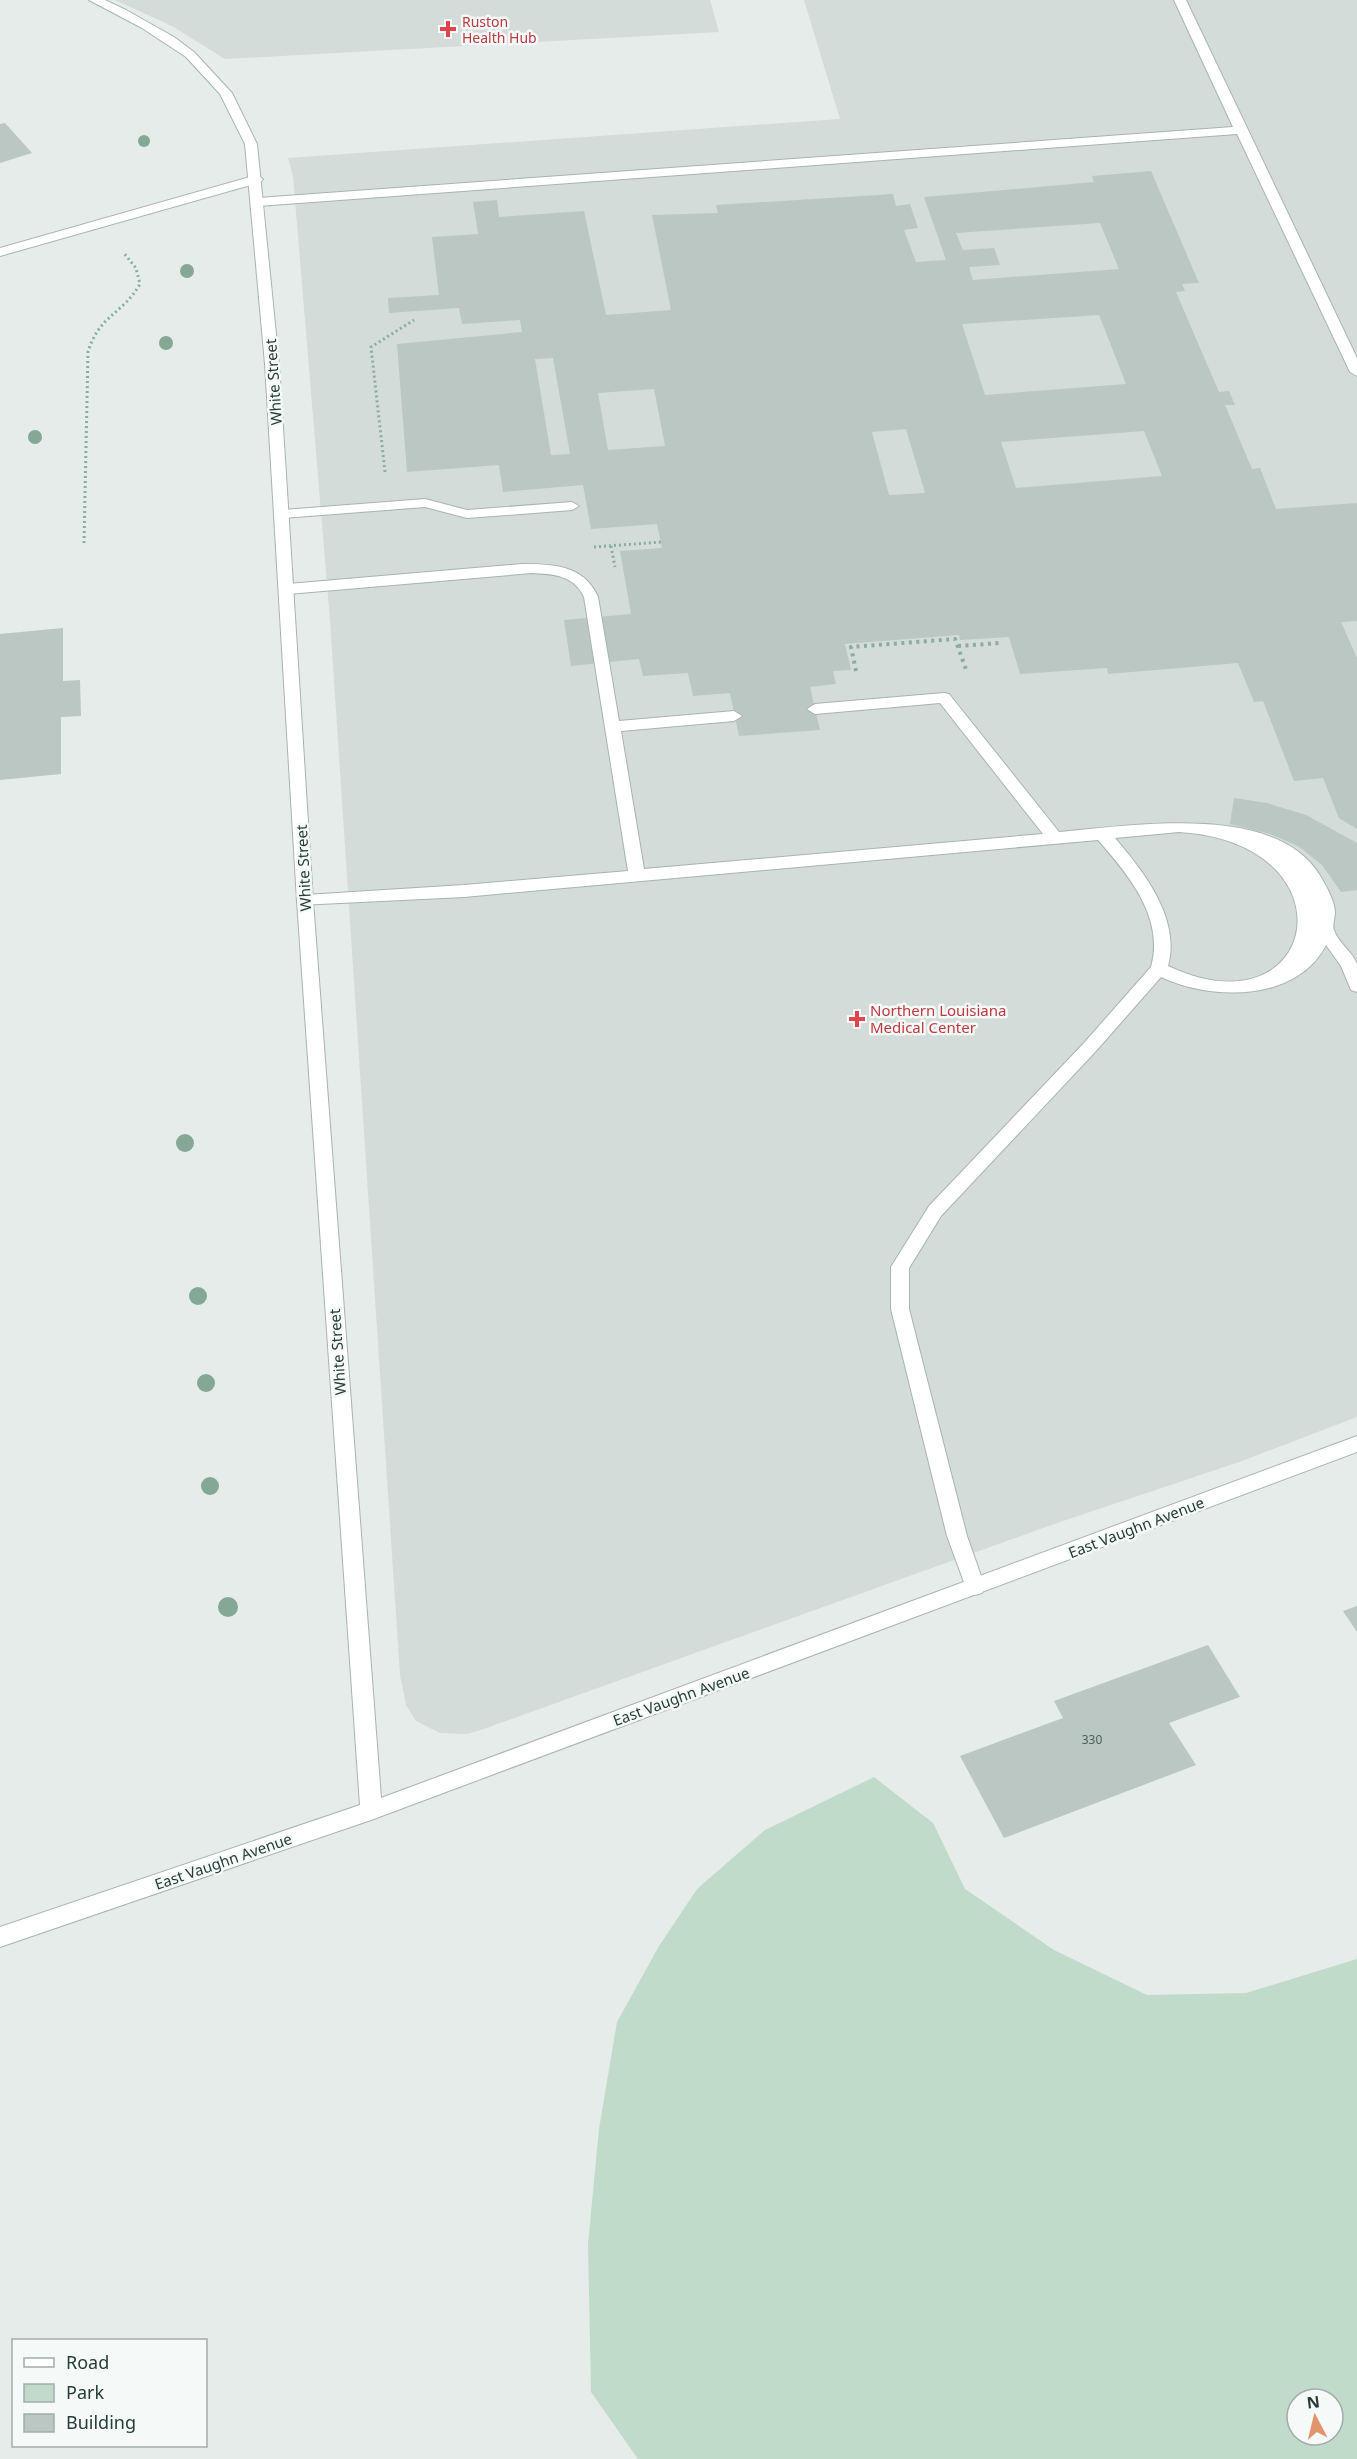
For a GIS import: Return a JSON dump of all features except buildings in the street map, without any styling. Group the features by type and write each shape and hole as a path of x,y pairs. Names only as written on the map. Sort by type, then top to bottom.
{"street":[{"name":"White Street","path":"95,0 164,36 193,56 214,77 241,115 251,144 258,202 283,514 305,901 371,1811"},
{"path":"1180,0 1357,372"},
{"path":"258,202 1241,130"},
{"path":"0,252 256,179"},
{"path":"283,514 425,503 467,514 572,506"},
{"path":"288,589 541,568 579,578 588,587 591,597 637,876"},
{"path":"815,709 944,698 1055,838"},
{"path":"612,727 734,717"},
{"path":"305,901 637,876 1193,827 1238,834 1262,841 1304,865 1318,885 1327,910 1325,930 1319,948 1306,963 1271,980 1249,985 1200,985 1159,969"},
{"path":"975,1587 957,1536 900,1309 900,1267 935,1211 1090,1047 1159,969 1164,960 1164,944 1152,905 1118,853 1102,834"},
{"path":"1325,930 1349,965 1357,986"},
{"name":"East Vaughn Avenue","path":"0,1937 371,1811 1357,1444"}],"path":[{"path":"84,543 88,352 92,333 103,319 133,296 140,284 136,268 119,249"},
{"path":"386,482 371,346 414,320"},
{"path":"958,646 1000,643"}],"shaded area":[{"name":"Ruston Health Hub","path":"115,0 710,0 719,32 225,59 172,26"},
{"name":"Northern Louisiana Medical Center","path":"804,0 1357,0 1357,1417 1242,1461 1057,1523 481,1730 467,1734 440,1733 416,1721 406,1705 400,1675 330,620 293,176 288,158 840,119"}],"green space":[{"path":"874,1777 933,1823 965,1889 1054,1950 1147,1995 1246,1993 1357,1959 1357,2459 638,2459 591,2392 588,2244 599,2129 617,2022 659,1946 697,1889 765,1830"}],"place":[{"name":"Ruston Health Hub","path":"448,29"},
{"name":"Northern Louisiana Medical Center","path":"857,1019"}]}
